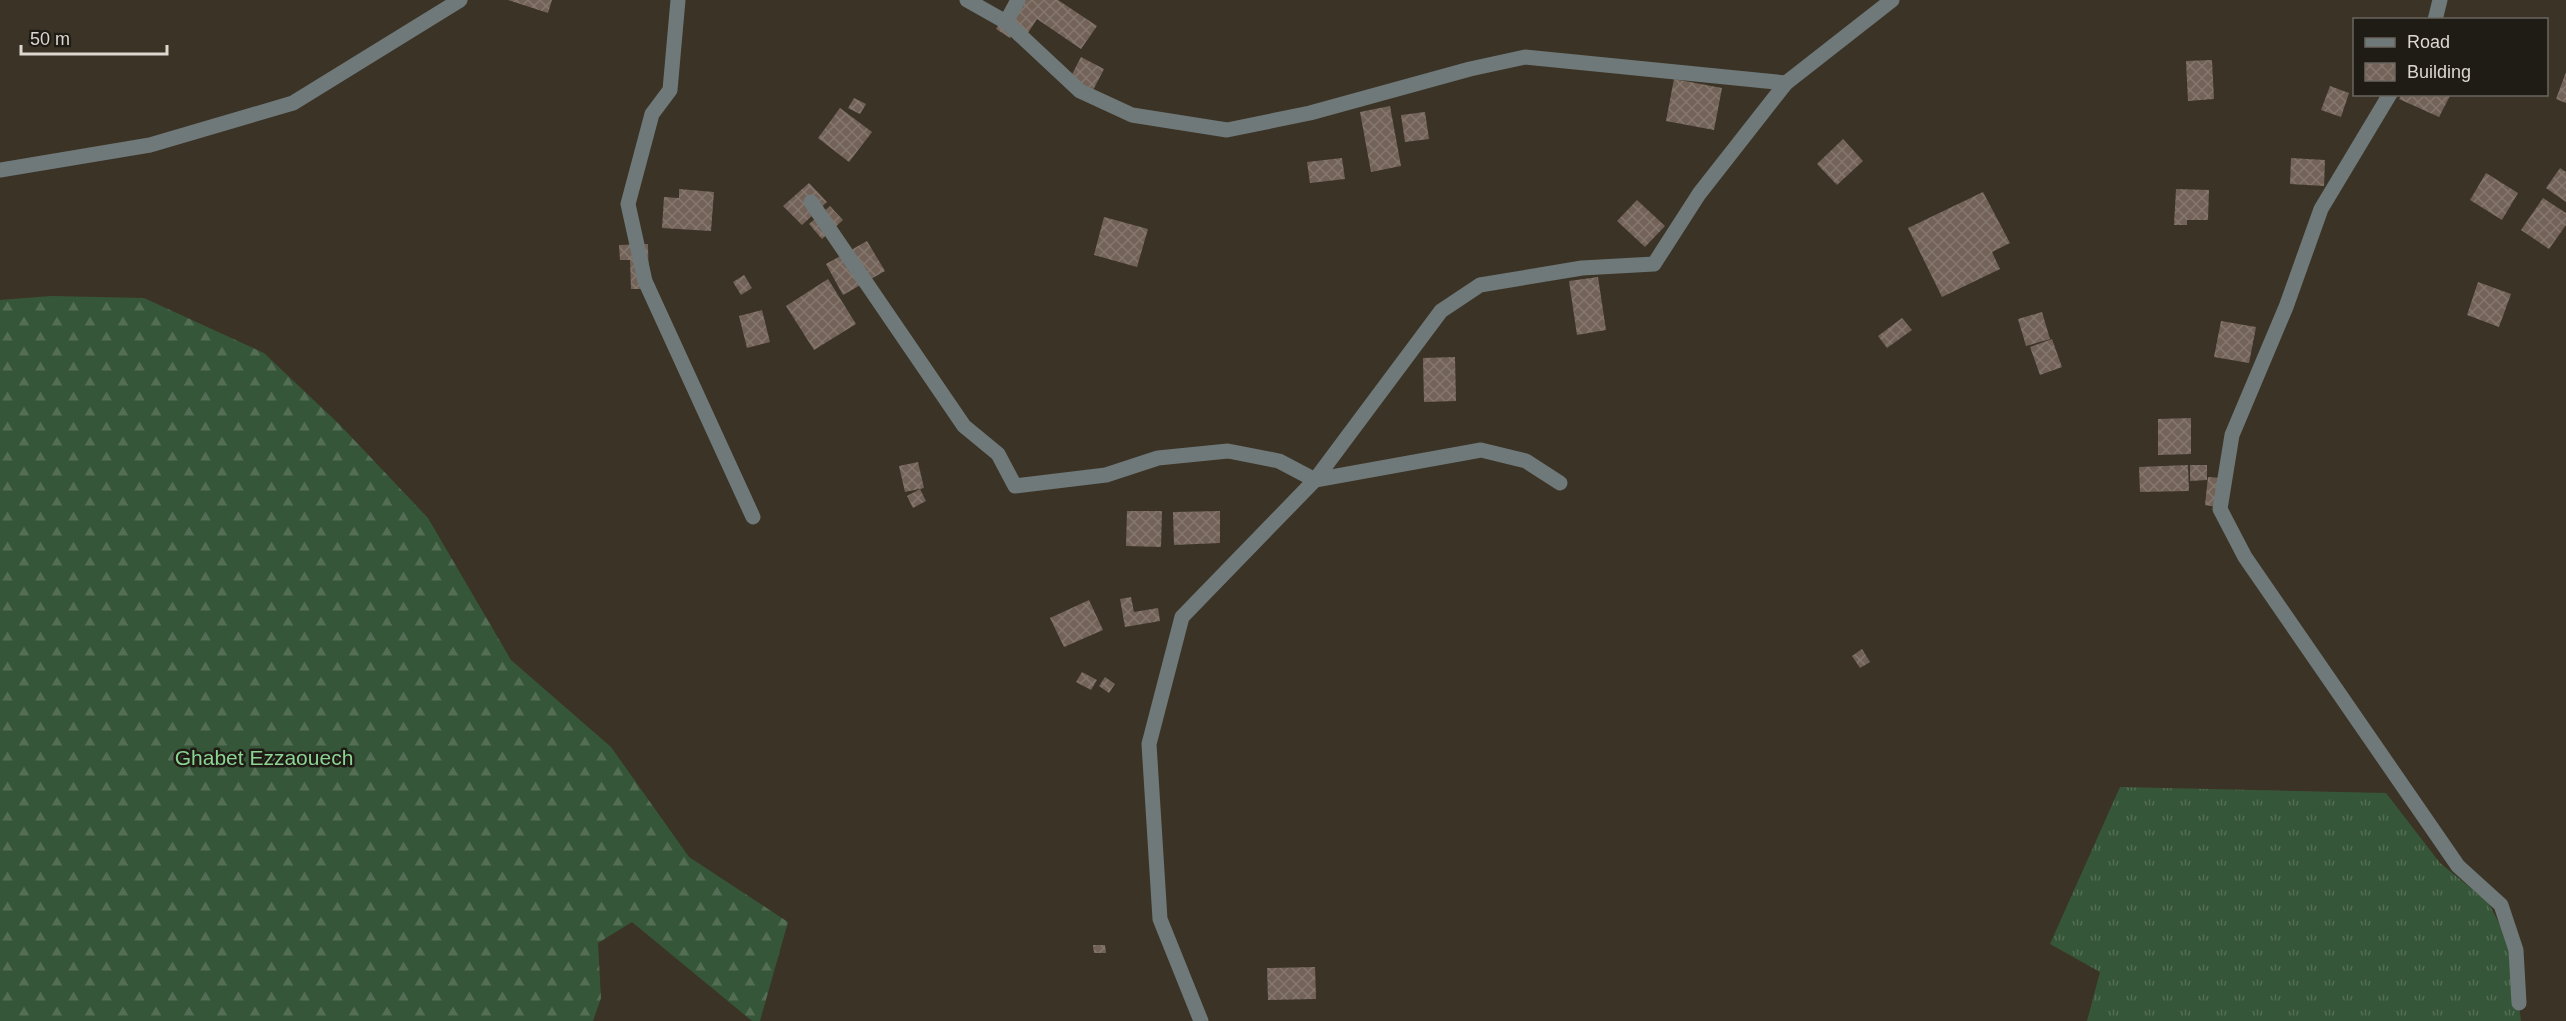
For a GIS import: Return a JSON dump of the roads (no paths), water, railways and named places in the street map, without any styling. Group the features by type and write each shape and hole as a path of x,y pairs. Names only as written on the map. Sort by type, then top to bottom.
{"street":[{"path":"0,170 150,145 293,103 460,0"},
{"path":"678,0 670,90 652,114 628,204 645,280 753,517"},
{"path":"967,0 1006,22 1080,91 1132,115 1227,130 1310,113 1470,69 1525,57 1786,83"},
{"path":"1006,22 1018,0"},
{"path":"1201,1021 1161,919 1149,744 1182,617 1315,480 1441,311 1480,285 1582,268 1654,264 1699,194 1786,83 1892,0"},
{"path":"2436,18 2440,0"},
{"path":"2389,96 2321,209 2286,308 2232,435 2220,509 2245,557 2458,866 2501,905 2516,950 2519,1003"},
{"path":"811,202 964,426 998,454 1015,486 1106,475 1158,458 1228,451 1279,461 1315,480 1481,450 1526,461 1560,483"}],"park label":[{"name":"Ghabet Ezzaouech","path":"264,758"}]}
